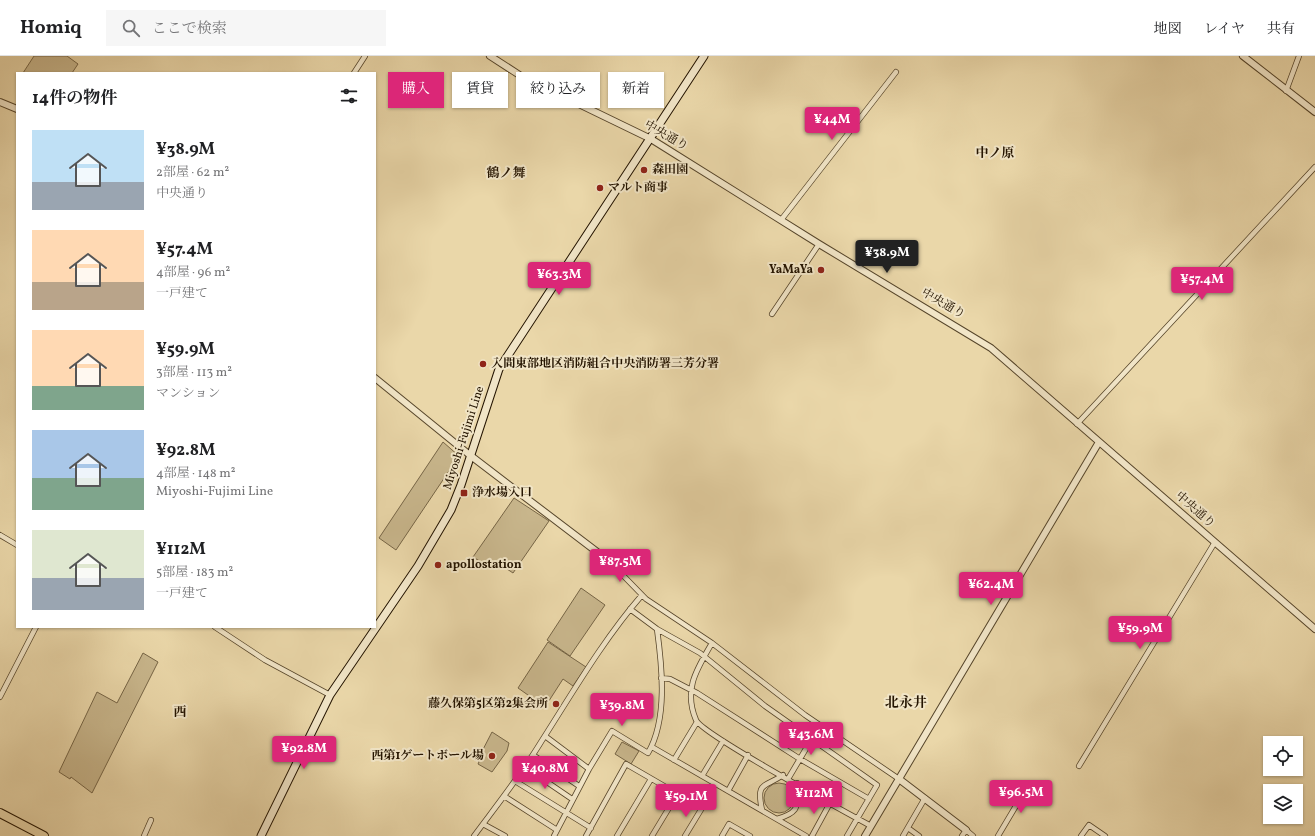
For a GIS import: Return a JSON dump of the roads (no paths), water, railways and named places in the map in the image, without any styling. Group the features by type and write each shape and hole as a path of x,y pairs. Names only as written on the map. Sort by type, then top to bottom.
{"highway":[{"path":"0,813 44,836"}],"main road":[{"name":"Miyoshi-Fujimi Line","path":"376,626 439,532 462,485 499,369 704,56"},
{"name":"Miyoshi-Fujimi Line","path":"261,836 330,695 375,628"}],"street":[{"path":"355,72 365,56"},
{"name":"中央通り","path":"490,56 521,76 651,139 819,244 991,348 1315,629"},
{"path":"1243,56 1286,91 1315,112"},
{"path":"1286,91 1299,56"},
{"path":"781,220 896,72"},
{"path":"0,102 16,110"},
{"path":"1077,424 1315,167"},
{"path":"772,314 819,244"},
{"path":"376,379 471,456 609,561 646,599 712,643 795,708 899,779 973,836"},
{"path":"865,836 1098,442"},
{"path":"0,535 16,544"},
{"path":"1078,766 1215,542"},
{"path":"474,836 533,755 602,648 642,595"},
{"path":"630,609 657,629 704,657 765,706 877,785 847,836"},
{"path":"0,697 35,628"},
{"path":"217,628 265,660 330,695"},
{"path":"554,836 572,799 612,731 648,753 652,747 661,706 662,678 657,629"},
{"path":"712,643 693,679 690,690 691,702 696,722 723,741 871,826"},
{"path":"662,678 670,679 690,690 800,759 869,799"},
{"path":"674,760 696,722"},
{"path":"788,779 820,724"},
{"path":"545,736 589,769"},
{"path":"702,776 723,741"},
{"path":"652,747 806,836"},
{"path":"533,755 580,786"},
{"path":"728,791 748,755"},
{"path":"586,836 626,764 702,808 685,836"},
{"path":"524,767 572,799"},
{"path":"762,810 760,797 763,787 768,782 783,776"},
{"path":"617,836 651,779"},
{"path":"515,781 591,828"},
{"path":"777,819 787,816 795,808 798,798 797,783"},
{"path":"998,836 1029,784"},
{"path":"652,836 678,793"},
{"path":"504,796 557,830"},
{"path":"903,836 925,798"},
{"path":"812,836 830,803"},
{"path":"144,836 151,820"},
{"path":"483,824 505,836"},
{"path":"722,836 729,824 750,836"},
{"path":"1081,836 1088,825 1105,836"},
{"path":"908,828 920,836"},
{"path":"962,836 966,830"}],"place":[{"name":"森田園","path":"644,170"},
{"name":"マルト商事","path":"600,188"},
{"name":"YaMaYa","path":"821,270"},
{"name":"入間東部地区消防組合中央消防署三芳分署","path":"483,364"},
{"name":"浄水場入口","path":"464,493"},
{"name":"apollostation","path":"438,565"},
{"name":"藤久保第5区第2集会所","path":"556,704"},
{"name":"西第1ゲートボール場","path":"492,756"}],"district":[{"name":"中ノ原","path":"995,154"},
{"name":"鶴ノ舞","path":"506,174"},
{"name":"北永井","path":"906,703"},
{"name":"西","path":"180,713"}]}
